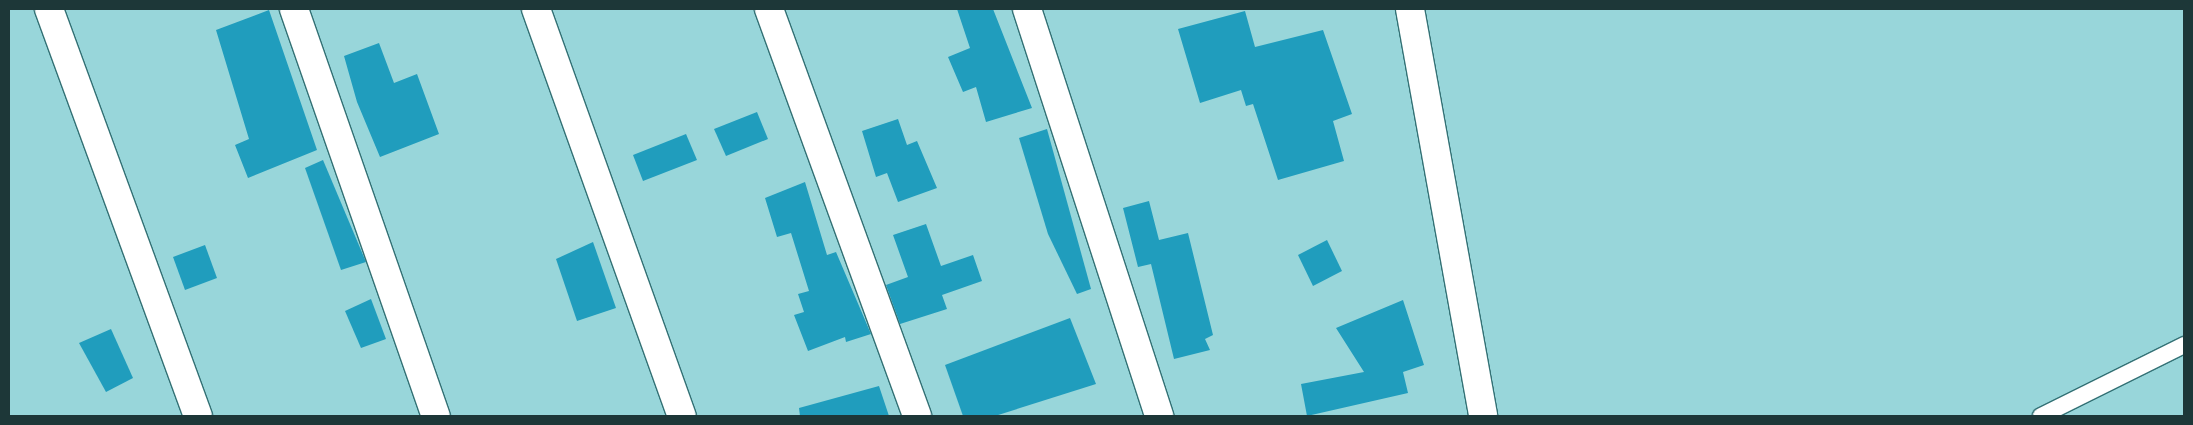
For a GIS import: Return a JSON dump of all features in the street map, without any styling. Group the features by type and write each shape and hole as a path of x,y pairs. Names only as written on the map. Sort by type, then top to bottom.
{"street":[{"path":"49,9 198,416"},
{"path":"294,9 436,416"},
{"path":"536,9 682,416"},
{"path":"769,9 918,416"},
{"path":"1027,9 1159,416"},
{"path":"1410,9 1483,416"}],"lane":[{"path":"2041,416 2184,345"}],"building":[{"path":"957,9 993,9 1032,108 986,122 976,87 963,92 948,57 970,48"},
{"path":"269,10 317,150 248,178 235,145 249,139 216,30"},
{"path":"1245,11 1255,47 1323,30 1352,114 1333,121 1344,161 1278,180 1253,104 1246,106 1241,90 1200,103 1178,29"},
{"path":"379,43 394,83 417,74 439,134 380,157 357,102 344,56"},
{"path":"757,112 768,139 726,156 714,129"},
{"path":"898,119 907,145 917,141 937,188 898,202 887,173 876,177 862,131"},
{"path":"1047,129 1091,289 1077,294 1048,234 1019,138"},
{"path":"686,134 697,160 643,181 633,155"},
{"path":"323,160 366,262 341,270 305,168"},
{"path":"805,182 827,255 836,252 871,334 846,342 845,337 808,351 794,315 804,312 798,294 809,291 791,233 777,237 765,198"},
{"path":"1149,201 1159,240 1188,233 1213,335 1205,339 1210,350 1174,359 1151,264 1138,267 1123,208"},
{"path":"926,224 941,266 973,255 982,281 942,295 947,309 900,324 886,285 908,277 893,235"},
{"path":"1327,240 1342,271 1313,286 1298,255"},
{"path":"593,242 616,308 577,321 556,259"},
{"path":"205,245 217,278 185,290 173,257"},
{"path":"371,299 386,339 361,348 345,311"},
{"path":"1403,300 1424,365 1403,372 1408,393 1307,416 1301,384 1364,372 1336,328"},
{"path":"1070,318 1096,384 995,416 963,416 945,365"},
{"path":"111,329 133,378 106,392 79,343"},
{"path":"879,386 889,416 800,416 799,408"}]}
